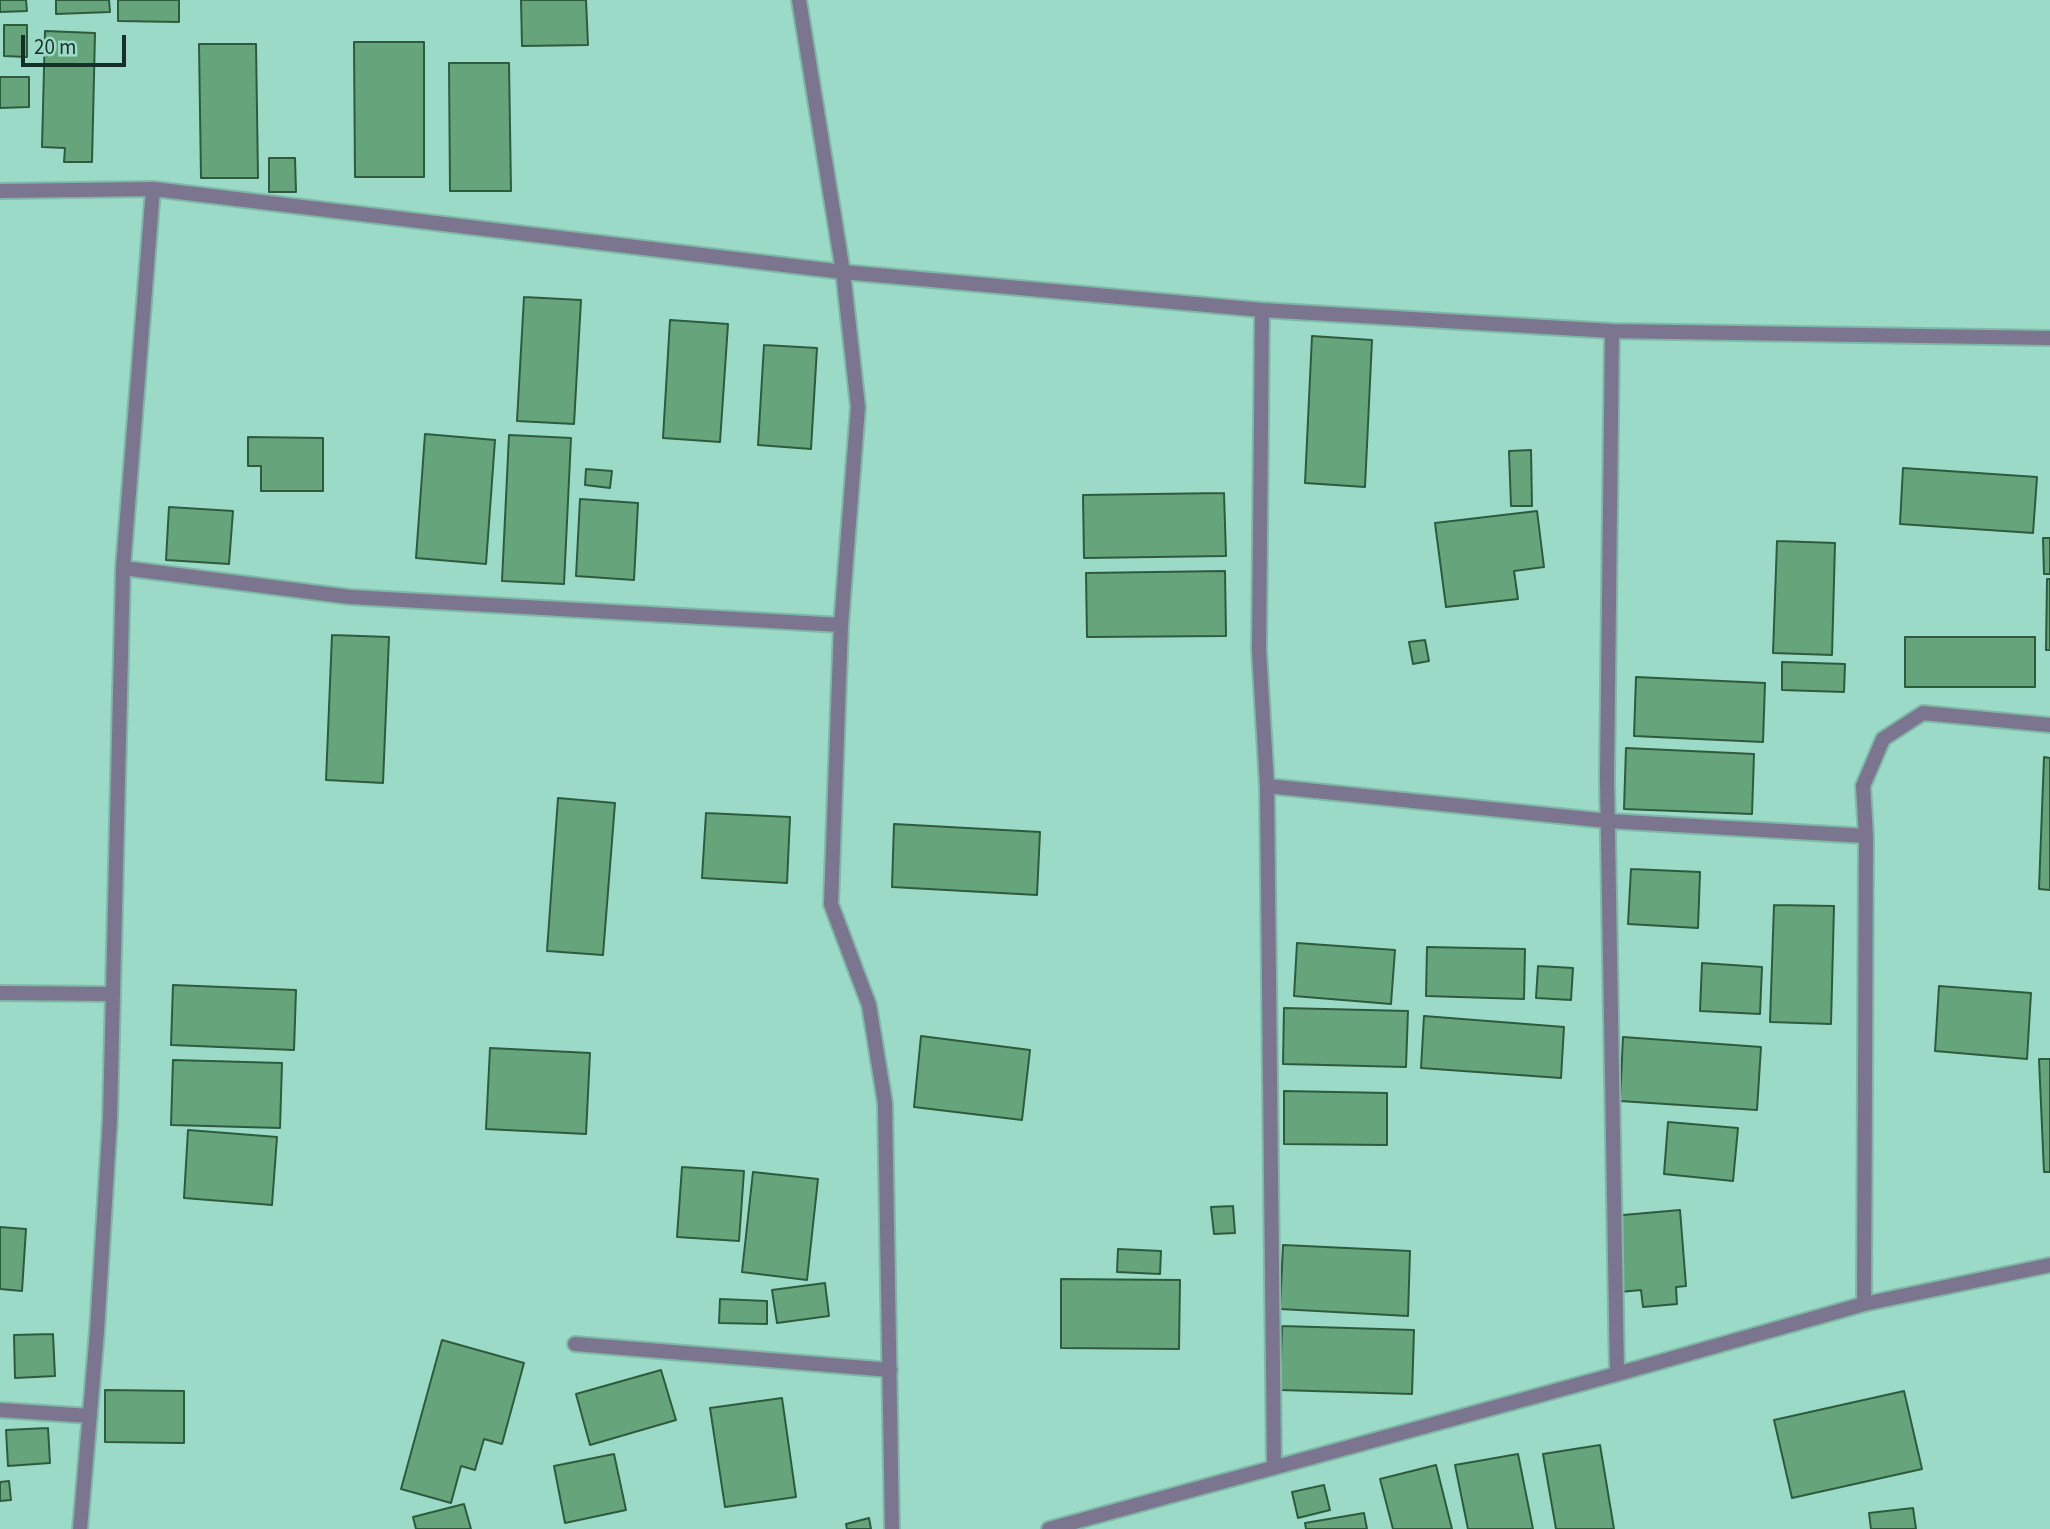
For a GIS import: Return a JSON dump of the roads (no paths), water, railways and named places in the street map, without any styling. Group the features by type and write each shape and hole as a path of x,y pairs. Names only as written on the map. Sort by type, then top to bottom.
{"street":[{"path":"799,0 843,272 858,407 841,625 831,904 869,1005 885,1103 892,1529"},
{"path":"80,1529 97,1331 110,1119 123,568 153,189"},
{"path":"0,191 153,189 843,272 1262,310 1612,331 2050,338"},
{"path":"1262,310 1259,650 1267,786 1274,1467"},
{"path":"1612,331 1608,821 1617,1374"},
{"path":"123,568 350,597 841,625"},
{"path":"1864,1304 1864,786 1883,739 1923,713 2050,725"},
{"path":"1267,786 1608,821 1866,836"},
{"path":"0,993 111,994"},
{"path":"1049,1529 1864,1304 2050,1265"},
{"path":"575,1344 890,1370"},
{"path":"0,1410 90,1416"}]}
